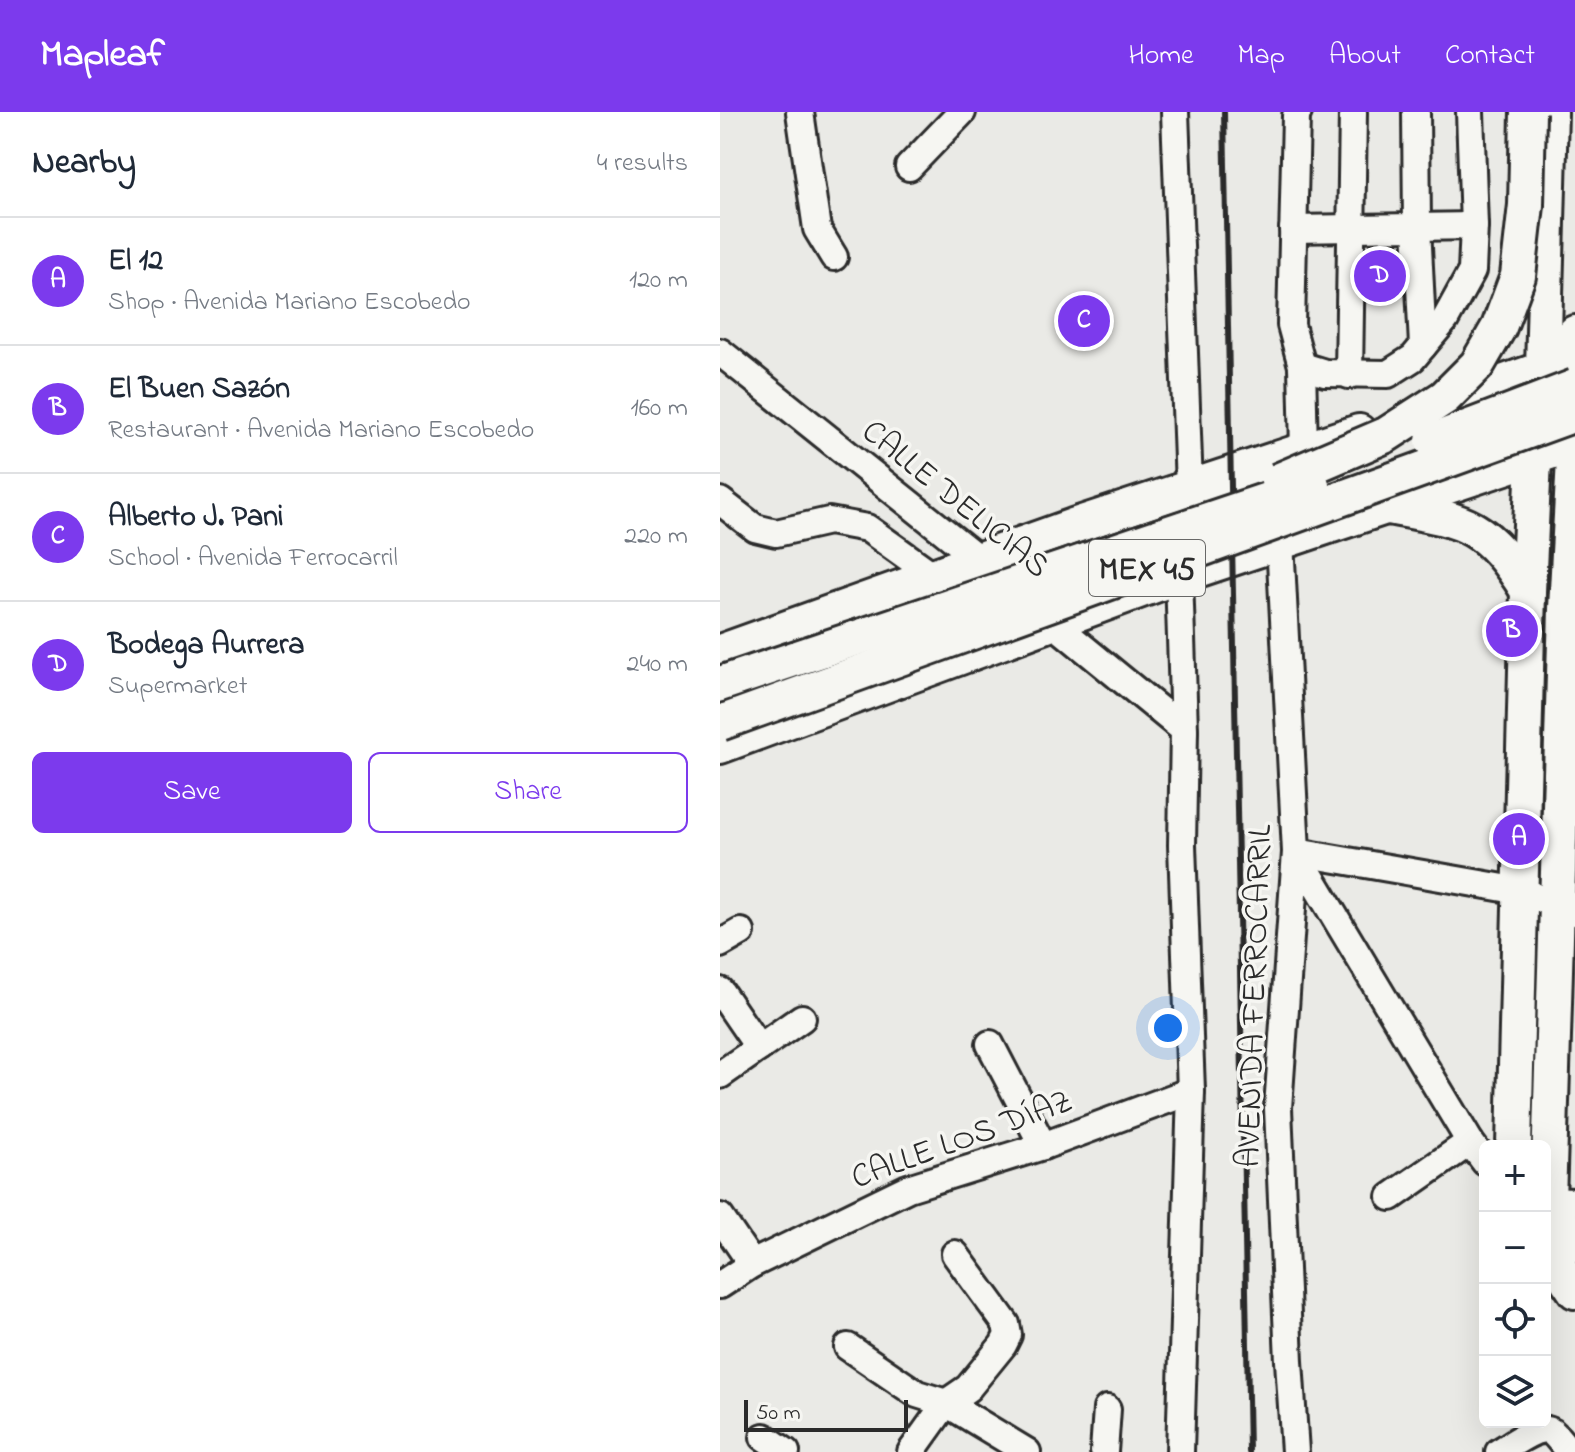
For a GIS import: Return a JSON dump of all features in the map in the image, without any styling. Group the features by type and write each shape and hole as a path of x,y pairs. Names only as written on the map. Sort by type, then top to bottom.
{"main road":[{"path":"1243,507 1265,487 1386,435 1445,397 1477,365 1499,327 1518,276 1526,205 1528,112"},
{"path":"1514,1140 1528,591 1534,459 1543,369 1550,112"},
{"path":"1471,395 1499,361 1517,326 1545,254"},
{"path":"1575,333 1567,865 1556,1201 1575,1244"},
{"path":"720,652 1073,526 1575,358"},
{"name":"MEX 45","path":"720,684 1387,459 1575,387"},
{"name":"MEX 45","path":"720,723 1575,414"},
{"path":"720,746 1179,576 1534,459 1575,441"},
{"path":"1315,447 1312,487 1315,498 1321,509 1331,516 1350,518"},
{"path":"1259,465 1279,480 1292,496 1294,507 1285,540"},
{"path":"1383,507 1444,517 1472,527 1493,541 1528,591"},
{"path":"1073,526 1099,538 1108,550 1113,583 1106,604"},
{"path":"1551,1256 1575,1291"}],"street":[{"path":"800,112 817,229 834,257"},
{"path":"909,167 962,112"},
{"path":"1175,112 1189,487"},
{"path":"1298,112 1291,325 1302,366 1315,447"},
{"path":"1349,375 1353,112"},
{"path":"1416,112 1417,227 1423,346"},
{"path":"1302,366 1325,373 1388,374 1413,358 1445,320 1472,271 1474,226 1470,112"},
{"path":"1293,229 1474,226"},
{"name":"CALLE DELICIAS","path":"720,352 980,560 1053,624 1184,730"},
{"path":"720,501 755,528 776,533 829,521 867,528 934,576"},
{"name":"AVENIDA FERROCARRIL","path":"1285,540 1296,852 1278,1108 1295,1452"},
{"path":"1179,576 1184,730 1182,845 1191,1091 1180,1452"},
{"path":"1296,852 1521,891 1566,909"},
{"path":"1296,852 1477,1152 1391,1197"},
{"path":"1522,854 1567,865"},
{"path":"720,991 759,1048"},
{"path":"720,1075 802,1018"},
{"path":"990,1044 1043,1146"},
{"name":"CALLE LOS DÍAZ","path":"720,1285 752,1264 908,1188 1043,1146 1191,1091"},
{"path":"720,1217 752,1264"},
{"path":"911,1452 946,1403 968,1388 1008,1335 1006,1324 955,1254"},
{"path":"848,1347 917,1394 946,1403 1027,1452"},
{"path":"1104,1452 1107,1409"},
{"path":"1499,1452 1544,1429 1553,1433 1569,1452"},
{"path":"764,1437 786,1452"}],"railway":[{"path":"1224,112 1249,1452"}],"place":[{"name":"Bodega Aurrera","path":"1380,276"},
{"name":"Alberto J. Pani","path":"1084,321"},
{"name":"El Buen Sazón","path":"1512,631"},
{"name":"El 12","path":"1519,839"}]}
